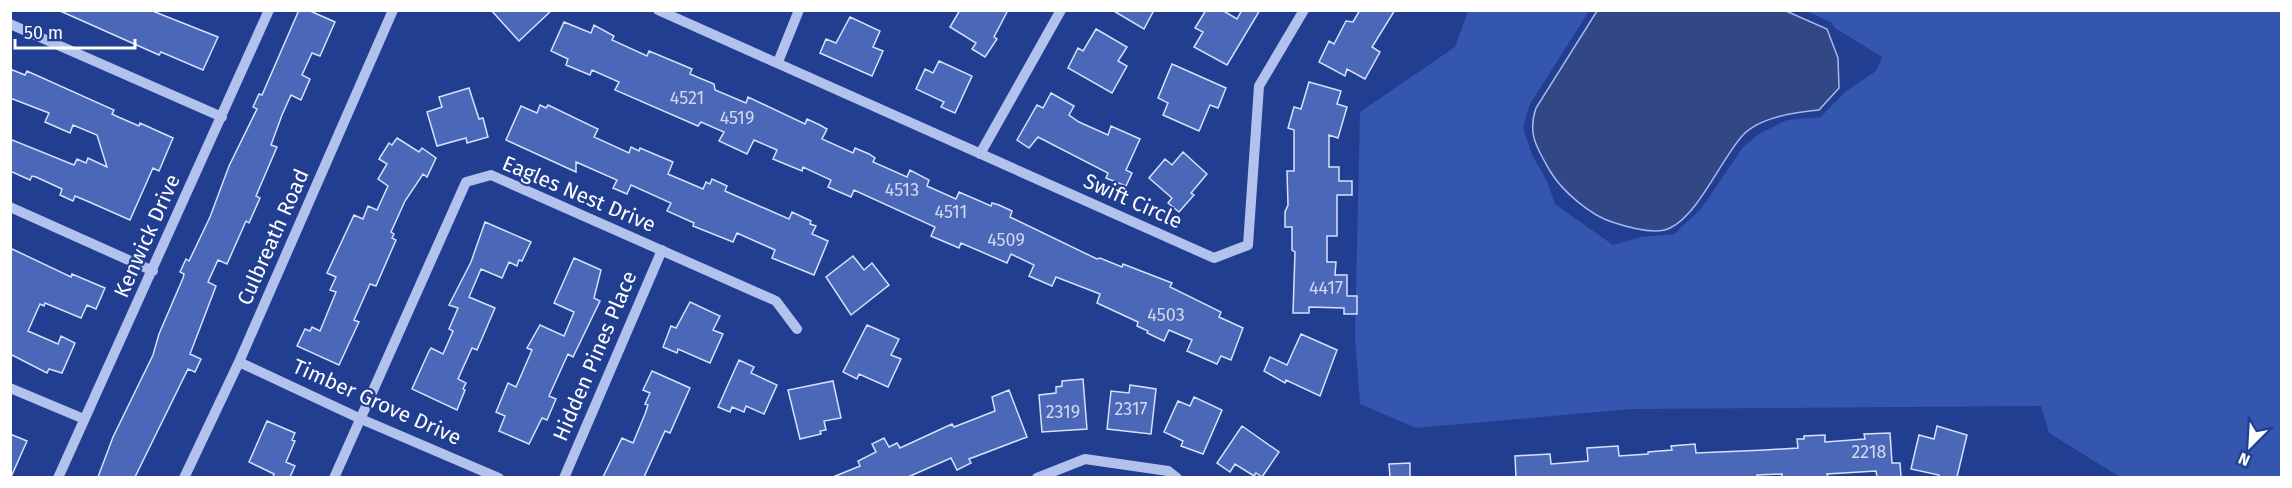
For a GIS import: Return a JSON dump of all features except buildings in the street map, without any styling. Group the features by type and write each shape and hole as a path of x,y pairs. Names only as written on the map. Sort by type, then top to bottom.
{"street":[{"name":"Kenwick Drive","path":"58,477 269,10"},
{"name":"Culbreath Road","path":"184,477 239,362 393,10"},
{"name":"Swift Circle","path":"658,10 1214,258 1248,245 1259,86 1304,10"},
{"path":"778,62 799,10"},
{"path":"980,154 1061,10"},
{"path":"10,24 222,117"},
{"name":"Eagles Nest Drive","path":"334,477 466,182 491,175 662,250 776,301 796,328"},
{"path":"10,207 153,271"},
{"name":"Hidden Pines Place","path":"564,477 662,250"},
{"name":"Timber Grove Drive","path":"239,362 361,419 499,477"},
{"path":"10,388 84,419"},
{"path":"1037,477 1085,459 1168,471 1177,477"}],"shaded area":[{"path":"1468,11 1589,11 1530,104 1523,128 1532,155 1547,181 1555,204 1613,245 1641,237 1674,234 1701,209 1743,147 1759,134 1787,120 1821,117 1845,92 1876,71 1882,57 1835,28 1831,22 1806,11 2281,11 2281,477 2120,477 2049,433 2041,406 1632,409 1416,428 1360,404 1355,337 1360,112 1455,47"},
{"path":"1597,11 1786,11 1827,29 1838,58 1839,88 1819,110 1779,116 1750,129 1735,145 1691,211 1670,228 1657,231 1612,222 1586,208 1555,179 1541,155 1533,133 1533,117 1536,108"}]}
